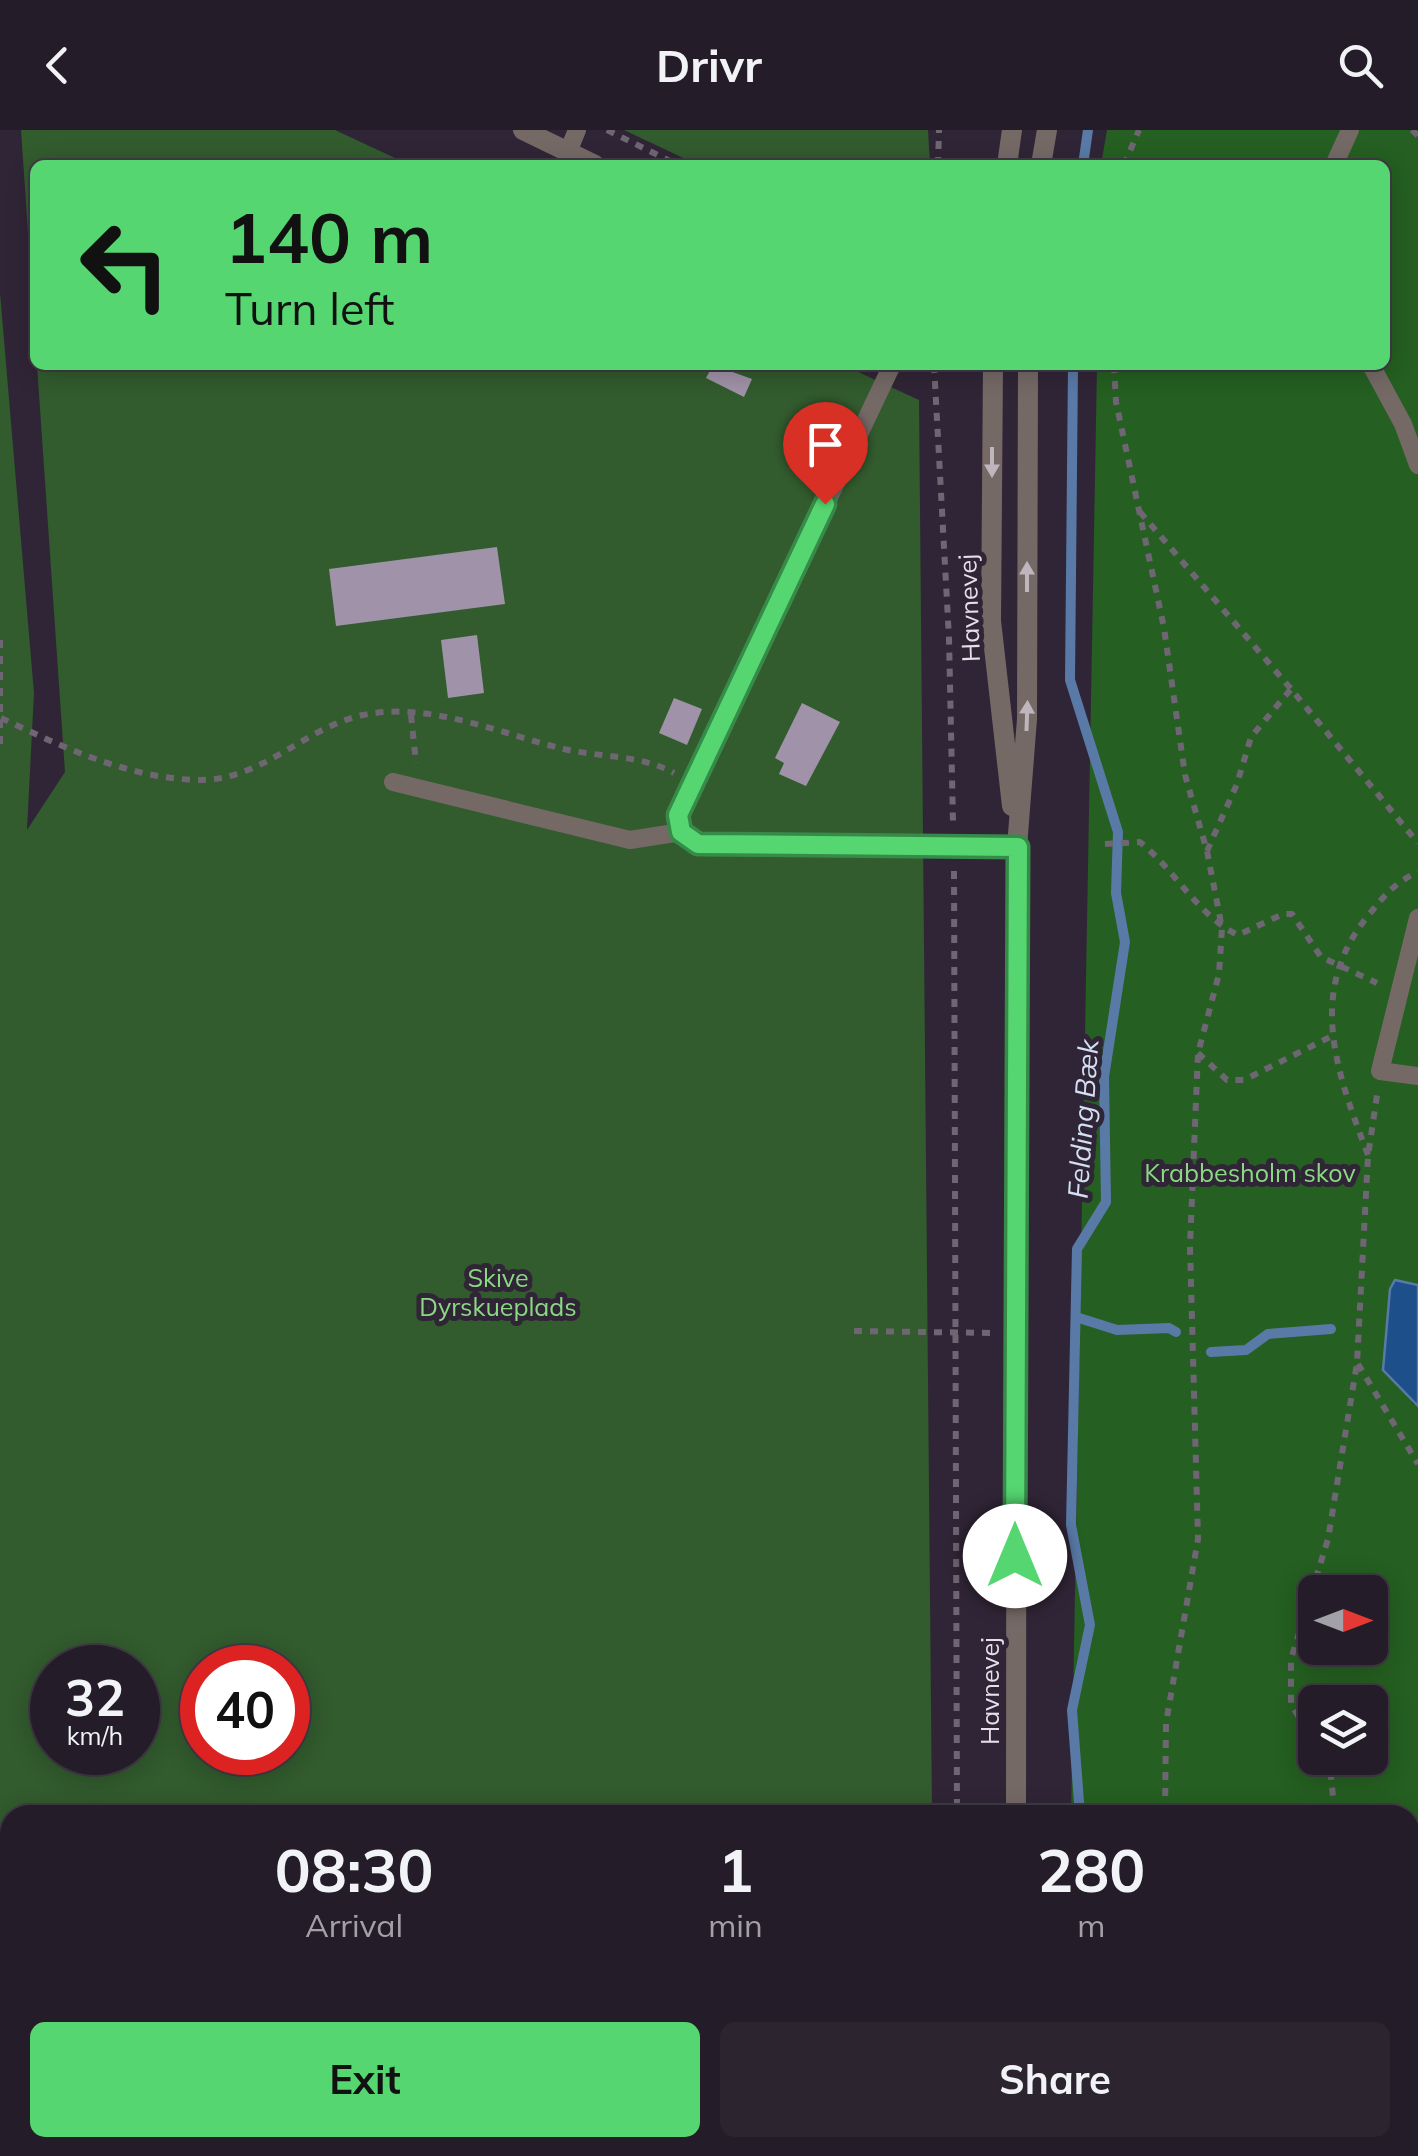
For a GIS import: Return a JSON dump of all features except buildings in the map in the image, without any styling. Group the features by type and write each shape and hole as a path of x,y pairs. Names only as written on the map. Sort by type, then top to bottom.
{"street":[{"path":"523,130 585,160"},
{"path":"1008,160 1012,130"},
{"path":"1043,160 1047,130"},
{"name":"Havnevej","path":"993,370 991,620 1018,847"},
{"name":"Havnevej","path":"1016,1805 1018,847 1027,719 1028,370"}],"lane":[{"path":"568,152 577,130"},
{"path":"1336,160 1350,130"},
{"path":"681,832 678,815 890,370"},
{"path":"1374,370 1403,424 1418,465"},
{"path":"393,782 630,840 681,832 698,844 1018,847"},
{"path":"1418,918 1380,1070 1418,1076"}],"path":[{"path":"606,130 668,160"},
{"path":"938,160 939,130"},
{"path":"1126,160 1139,130"},
{"path":"1412,130 1418,136"},
{"path":"934,370 949,618 954,846 957,1805"},
{"path":"1114,370 1116,402 1164,628 1185,775 1208,851 1222,928 1219,974 1198,1053 1190,1246 1198,1539 1166,1723 1165,1805"},
{"path":"1139,512 1418,843"},
{"path":"0,640 0,748"},
{"path":"1208,851 1237,784 1251,736 1292,689"},
{"path":"1,718 92,761 196,780 255,770 311,738 363,715 436,715 568,750 651,760 692,784"},
{"path":"411,715 418,788"},
{"path":"1105,844 1140,842 1165,862 1222,928 1238,935 1283,914 1292,914 1321,957 1382,986"},
{"path":"1368,1156 1340,1081 1330,995 1347,942 1395,882 1418,872"},
{"path":"1198,1053 1227,1080 1244,1080 1334,1035"},
{"path":"1298,1716 1291,1704 1292,1659 1328,1538 1357,1363 1368,1156 1380,1070"},
{"path":"854,1331 1015,1334"},
{"path":"1357,1363 1418,1464"},
{"path":"1331,1775 1334,1805"}],"green space":[{"path":"21,130 335,130 399,160 30,160 30,262"},
{"path":"624,130 928,130 930,160 687,160"},
{"name":"Krabbesholm skov","path":"1107,130 1418,130 1418,1285 1413,1282 1412,1403 1418,1406 1418,1805 1071,1805 1097,370 1390,370 1390,160 1102,160"},
{"name":"Skive Dyrskueplads","path":"0,293 34,693 27,830 65,772 37,370 854,370 919,400 932,1805 0,1805"}],"water":[{"path":"1395,1280 1418,1285 1418,1406 1383,1370 1390,1289"}],"waterway":[{"name":"Felding Bæk","path":"1084,160 1088,130"},
{"name":"Felding Bæk","path":"1073,370 1070,680 1118,832 1116,893 1125,942 1104,1077 1106,1202 1077,1249 1071,1525 1090,1625 1072,1710 1079,1805"},
{"path":"1076,1317 1117,1330 1169,1328 1176,1332"},
{"path":"1211,1352 1246,1350 1268,1334 1331,1329"}],"route":[{"path":"825,504 678,815 681,832 698,844 1018,847 1015,1556"}]}
